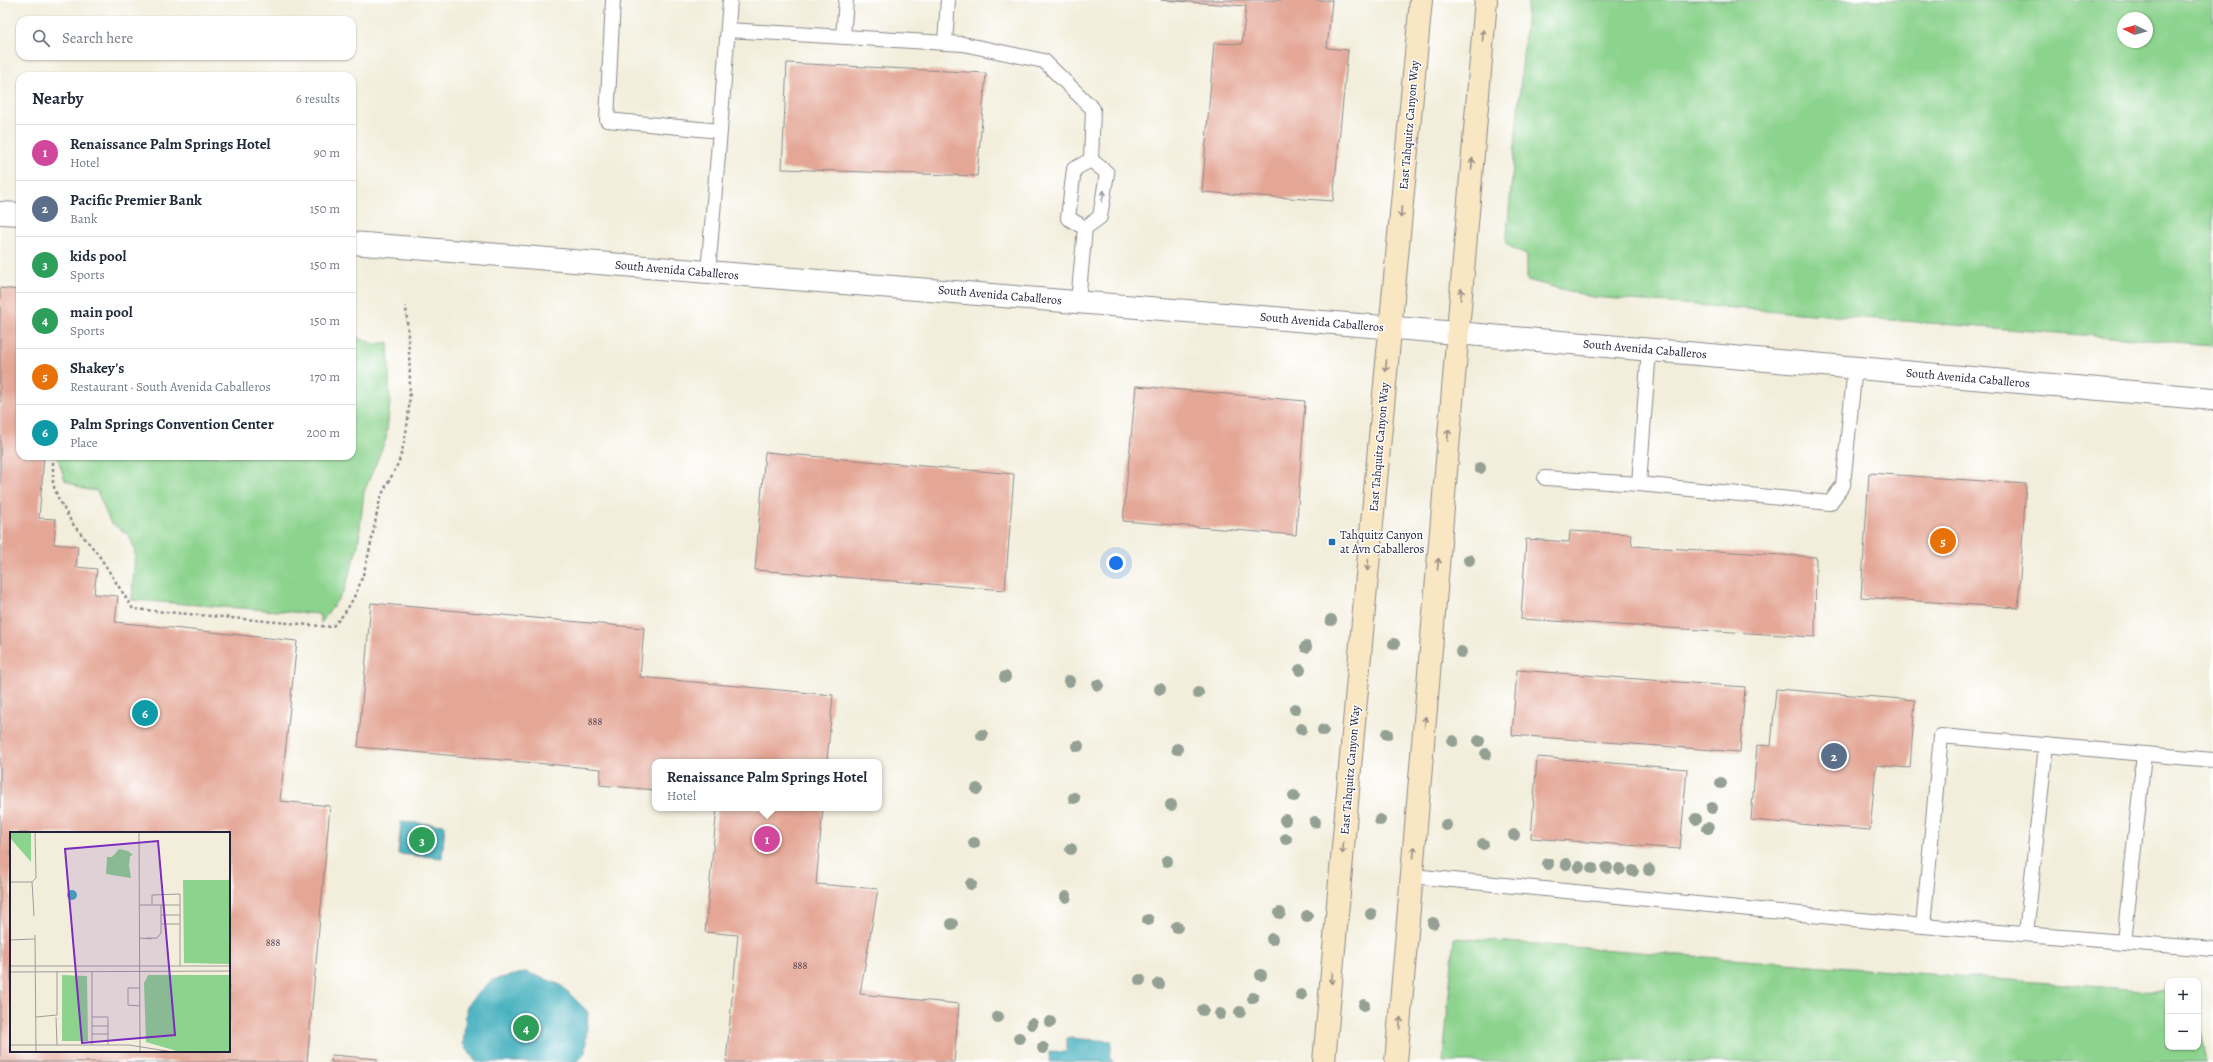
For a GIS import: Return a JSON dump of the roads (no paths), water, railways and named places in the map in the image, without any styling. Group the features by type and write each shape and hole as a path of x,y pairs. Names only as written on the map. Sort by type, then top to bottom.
{"main road":[{"name":"East Tahquitz Canyon Way","path":"1324,1062 1421,0"},
{"path":"1396,1062 1486,0"}],"street":[{"path":"0,213 16,214"},
{"name":"South Avenida Caballeros","path":"356,243 1390,327 1855,367 2213,400"}],"lane":[{"path":"613,0 607,120 720,131"},
{"path":"708,272 730,0"},
{"path":"843,36 846,0"},
{"path":"945,42 948,0"},
{"path":"728,30 945,42 963,44 1044,61 1094,109 1091,160"},
{"path":"1078,302 1085,228 1100,217 1107,173 1091,160"},
{"path":"1085,228 1068,218 1074,169 1091,160"},
{"path":"1638,484 1649,349"},
{"path":"1545,478 1638,484 1830,503 1843,485 1855,367"},
{"path":"1923,926 1941,736 2213,760"},
{"path":"2026,934 2046,745"},
{"path":"2124,942 2144,754"},
{"path":"1412,876 1923,926 2213,949"}],"water":[{"path":"401,822 445,825 442,858 398,854"},
{"path":"526,972 561,985 588,1012 585,1054 577,1062 476,1062 463,1044 467,1004 492,980"},
{"path":"1067,1038 1112,1041 1110,1059 1114,1062 1049,1062 1050,1051 1067,1052"}],"place":[{"name":"Shakey's","path":"1943,541"},
{"name":"Tahquitz Canyon at Avn Caballeros","path":"1332,542"},
{"name":"Palm Springs Convention Center","path":"145,713"},
{"name":"Pacific Premier Bank","path":"1834,756"},
{"name":"Renaissance Palm Springs Hotel","path":"767,839"},
{"name":"kids pool","path":"422,840"},
{"name":"main pool","path":"526,1028"}]}
